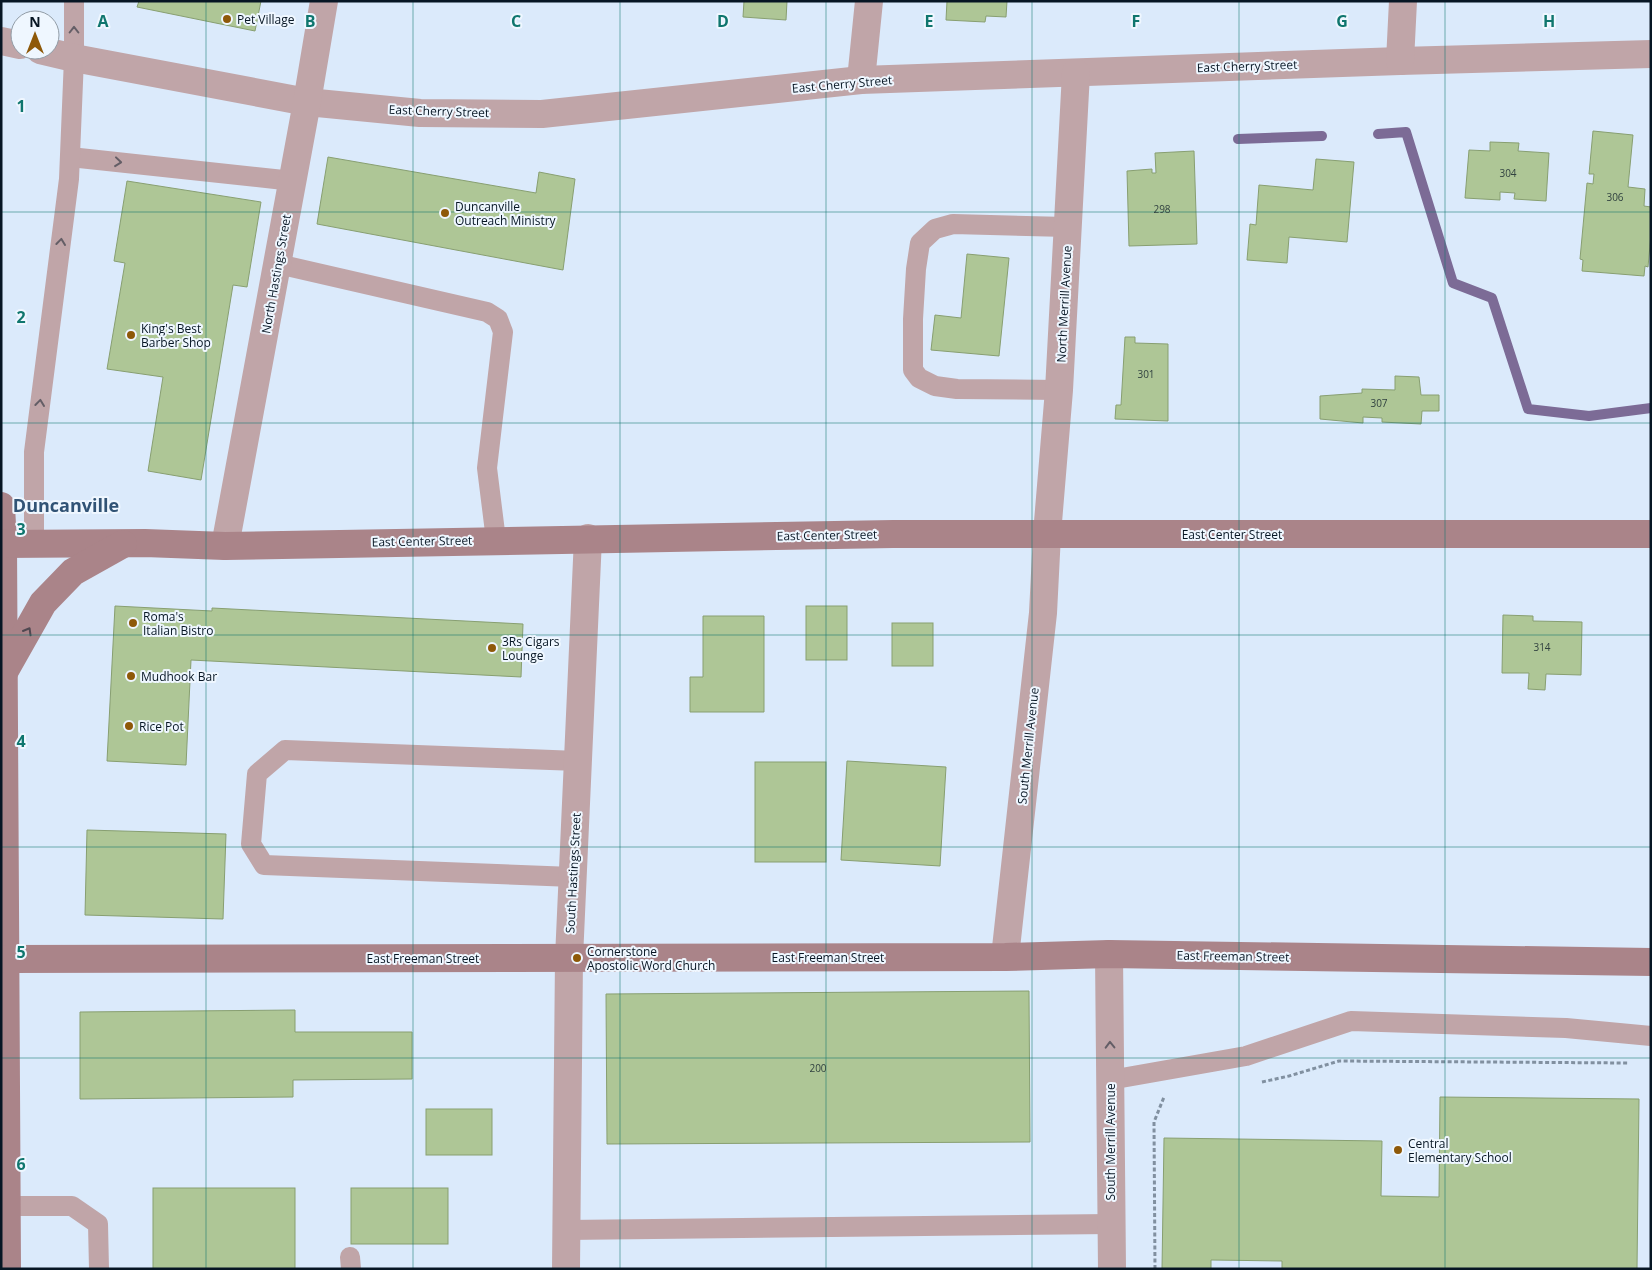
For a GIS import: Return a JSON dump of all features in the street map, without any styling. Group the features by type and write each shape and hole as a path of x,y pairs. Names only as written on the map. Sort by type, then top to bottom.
{"street":[{"name":"North Hastings Street","path":"225,546 278,264 324,1"},
{"path":"861,80 869,1"},
{"path":"1400,61 1403,1"},
{"name":"East Cherry Street","path":"60,55 307,102 420,113 542,114 861,80 1651,54"},
{"name":"North Merrill Avenue","path":"1047,534 1059,390 1076,73"},
{"path":"1,506 5,959 3,1094 7,1269"},
{"name":"East Center Street","path":"2,544 225,546 893,534 1651,534"},
{"name":"South Merrill Avenue","path":"1005,957 1043,613 1047,534"},
{"name":"South Hastings Street","path":"566,1269 569,958 588,538"},
{"path":"3,673 43,603 73,572 124,544"},
{"name":"South Merrill Avenue","path":"1109,954 1112,1269"},
{"name":"East Freeman Street","path":"5,959 1005,957 1109,954 1651,962"}],"lane":[{"path":"34,544 34,452 68,188 74,58 74,1"},
{"path":"70,157 293,181"},
{"path":"1059,390 957,389 935,386 920,378 914,370 912,319 920,243 935,229 954,224 1067,227"},
{"path":"278,264 487,312 498,319 503,332 487,468 496,540"},
{"path":"573,877 264,865 251,844 257,774 285,750 578,761"},
{"path":"1110,1080 1246,1056 1351,1020 1566,1028 1651,1036"},
{"path":"6,1206 72,1206 98,1224 98,1269"},
{"path":"566,1230 1111,1224"}],"path":[{"path":"1255,1083 1289,1076 1339,1061 1630,1063"},
{"path":"1155,1269 1154,1122 1165,1094"}],"building":[{"name":"Pet Village","path":"139,1 261,1 255,31 137,7"},
{"path":"744,1 787,1 786,20 743,17"},
{"path":"947,1 1007,1 1006,17 986,16 985,22 946,20"},
{"path":"1593,131 1633,135 1628,187 1645,189 1644,206 1651,207 1648,267 1645,266 1644,276 1582,271 1583,260 1580,259 1587,183 1593,184 1594,174 1589,174"},
{"path":"1490,142 1519,143 1518,151 1549,153 1546,201 1514,199 1515,193 1500,192 1500,200 1465,198 1469,150 1490,151"},
{"path":"1194,151 1197,244 1129,246 1127,171 1152,169 1152,173 1156,173 1155,153"},
{"name":"Duncanville Outreach Ministry","path":"328,157 536,193 539,172 575,179 563,270 317,224"},
{"path":"1316,159 1354,162 1347,242 1289,237 1287,263 1247,260 1250,224 1256,225 1259,185 1313,190"},
{"path":"127,181 261,202 247,287 233,285 201,480 148,471 163,377 107,369 125,263 114,261"},
{"path":"967,254 1009,258 999,356 931,350 935,315 961,318"},
{"path":"1125,337 1135,337 1135,343 1168,344 1168,421 1115,419 1116,405 1121,405"},
{"path":"1395,376 1419,377 1421,395 1439,395 1439,411 1422,411 1421,424 1382,422 1382,418 1363,417 1363,423 1320,419 1320,396 1362,393 1362,389 1395,390"},
{"path":"115,606 212,611 212,608 523,624 521,677 191,660 186,765 107,761"},
{"path":"806,606 847,606 847,660 806,660"},
{"path":"1503,615 1533,616 1533,621 1582,622 1581,675 1546,674 1545,690 1528,689 1529,673 1502,673"},
{"path":"703,616 764,616 764,712 690,712 690,677 703,677"},
{"path":"892,623 933,623 933,666 892,666"},
{"path":"847,761 946,767 940,866 841,860"},
{"path":"755,762 826,762 826,862 755,862"},
{"path":"87,830 226,834 223,919 85,915"},
{"path":"1029,991 1030,1142 607,1144 606,994"},
{"path":"295,1010 295,1032 412,1032 412,1079 293,1080 293,1097 80,1099 80,1012"},
{"path":"1440,1097 1639,1099 1637,1269 1282,1269 1282,1261 1211,1260 1211,1269 1162,1269 1164,1138 1382,1141 1381,1196 1439,1197"},
{"path":"426,1109 492,1109 492,1155 426,1155"},
{"path":"153,1188 295,1188 295,1269 153,1269"},
{"path":"351,1188 448,1188 448,1244 351,1244"}],"waterway":[{"path":"1378,134 1406,132 1453,283 1492,298 1528,409 1589,416 1651,408"},
{"path":"1238,139 1322,136"}],"place":[{"name":"Pet Village","path":"227,19"},
{"name":"Duncanville Outreach Ministry","path":"445,213"},
{"name":"King's Best Barber Shop","path":"131,335"},
{"name":"Roma's Italian Bistro","path":"133,623"},
{"name":"3Rs Cigars Lounge","path":"492,648"},
{"name":"Mudhook Bar","path":"131,676"},
{"name":"Rice Pot","path":"129,726"},
{"name":"Cornerstone Apostolic Word Church","path":"577,958"},
{"name":"Central Elementary School","path":"1398,1150"}],"district":[{"name":"Duncanville","path":"66,505"}]}
